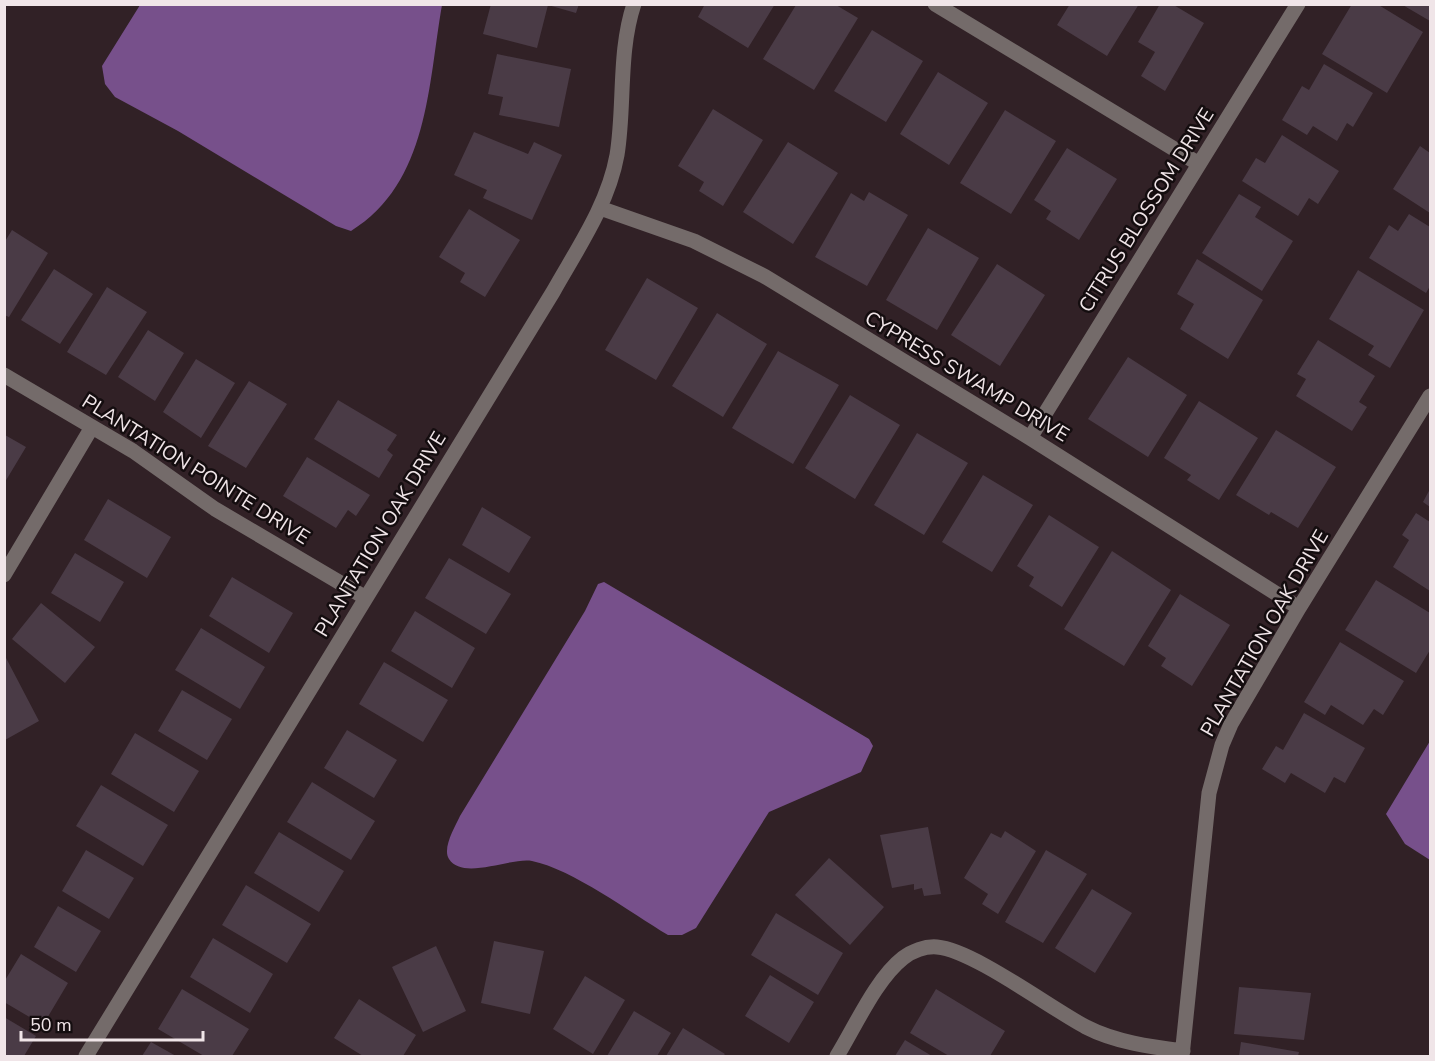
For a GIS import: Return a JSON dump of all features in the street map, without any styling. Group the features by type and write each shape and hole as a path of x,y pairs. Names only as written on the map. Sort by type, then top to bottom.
{"street":[{"name":"PLANTATION OAK DRIVE","path":"86,1056 553,292 600,208 616,158 623,110 626,54 634,4"},
{"path":"935,4 1199,165"},
{"name":"CITRUS BLOSSOM DRIVE","path":"1030,438 1298,4"},
{"name":"CYPRESS SWAMP DRIVE","path":"600,208 694,241 764,276 1030,438 1299,608"},
{"name":"PLANTATION POINTE DRIVE","path":"4,375 133,451 215,509 366,598"},
{"name":"PLANTATION OAK DRIVE","path":"1183,1054 1209,793 1216,764 1231,724 1299,608 1431,396"},
{"path":"4,575 92,427"},
{"path":"837,1056 887,974 903,958 918,950 934,946 946,948 971,959 1087,1028 1183,1054"}],"shaded area":[{"path":"140,5 442,5 421,130 396,187 377,211 351,231 336,226 178,131 115,97 105,84 102,66"},
{"path":"604,582 869,739 873,746 861,772 769,812 696,928 682,935 668,935 583,882 548,866 523,861 465,868 456,865 447,854 450,837 460,816 585,611 598,584"},
{"path":"1430,741 1430,860 1405,844 1386,814"}],"building":[{"path":"491,4 579,4 576,13 548,5 537,48 483,34"},
{"path":"705,4 775,4 748,48 698,17"},
{"path":"1070,4 1139,4 1107,56 1057,25"},
{"path":"1160,4 1172,4 1204,23 1165,91 1141,76 1155,52 1138,42"},
{"path":"1352,4 1377,4 1423,32 1387,93 1322,54"},
{"path":"1401,4 1430,4 1430,21"},
{"path":"796,5 836,5 858,18 814,90 763,59"},
{"path":"872,30 923,61 886,122 834,91"},
{"path":"497,54 571,69 559,127 499,115 503,97 488,94"},
{"path":"1324,64 1373,93 1353,127 1347,123 1337,141 1313,126 1307,135 1282,120 1302,86 1309,90"},
{"path":"938,72 988,103 949,165 900,134"},
{"path":"713,109 763,140 723,206 699,191 704,182 678,166"},
{"path":"1005,110 1056,141 1011,214 960,183"},
{"path":"474,132 528,154 534,142 562,155 532,220 483,198 487,190 454,175"},
{"path":"1282,135 1339,171 1318,204 1309,198 1298,216 1242,181 1256,158 1265,163"},
{"path":"788,142 838,173 793,244 743,212"},
{"path":"1420,146 1430,153 1430,213 1393,189"},
{"path":"1067,148 1117,179 1079,240 1046,219 1051,211 1034,200"},
{"path":"869,192 908,215 867,286 815,257 851,193 864,201"},
{"path":"1239,194 1261,207 1255,217 1293,241 1262,291 1202,253"},
{"path":"469,209 520,240 485,297 460,282 465,273 439,257"},
{"path":"1409,214 1430,227 1430,286 1426,293 1369,258 1389,225 1398,231"},
{"path":"928,228 979,258 937,330 886,300"},
{"path":"12,230 48,253 9,317 4,315 4,243"},
{"path":"1197,259 1263,300 1228,359 1180,329 1194,304 1177,294"},
{"path":"997,264 1045,295 1000,366 951,335"},
{"path":"54,269 93,294 60,344 21,320"},
{"path":"1358,270 1424,310 1390,368 1368,355 1374,346 1329,319"},
{"path":"647,278 698,308 656,380 605,350"},
{"path":"107,287 147,312 106,375 67,352"},
{"path":"717,313 767,344 723,417 672,386"},
{"path":"148,330 184,353 155,401 118,377"},
{"path":"1318,340 1375,376 1359,402 1367,407 1352,431 1296,396 1306,379 1297,374"},
{"path":"778,351 839,385 793,464 732,428"},
{"path":"1128,357 1187,395 1148,457 1088,419"},
{"path":"196,359 235,383 201,438 163,412"},
{"path":"249,381 287,404 246,468 208,446"},
{"path":"850,395 900,425 855,499 805,468"},
{"path":"338,400 397,435 387,450 393,455 379,478 314,439"},
{"path":"1199,401 1258,438 1219,500 1187,480 1191,475 1164,458"},
{"path":"1276,430 1336,467 1298,528 1271,512 1269,515 1236,495"},
{"path":"917,433 968,463 924,535 874,505"},
{"path":"5,435 26,447 5,482"},
{"path":"307,457 370,495 356,516 348,510 336,528 283,496"},
{"path":"983,475 1033,505 992,572 942,542"},
{"path":"1430,489 1430,507 1423,502"},
{"path":"108,499 171,537 147,578 84,540"},
{"path":"482,507 531,537 509,573 462,545"},
{"path":"1416,513 1430,522 1430,591 1393,567 1409,540 1402,535"},
{"path":"1049,515 1099,547 1062,607 1029,586 1034,577 1017,566"},
{"path":"1112,551 1171,590 1124,666 1064,629"},
{"path":"75,553 124,582 100,622 51,593"},
{"path":"449,558 511,594 486,634 425,598"},
{"path":"232,577 293,613 269,653 209,616"},
{"path":"1376,580 1430,613 1430,650 1416,673 1345,630"},
{"path":"1180,594 1230,625 1192,686 1161,666 1166,658 1148,646"},
{"path":"41,603 95,647 65,683 12,639"},
{"path":"415,611 475,648 452,688 391,651"},
{"path":"201,628 265,667 240,709 175,670"},
{"path":"1340,642 1404,681 1383,715 1374,709 1363,725 1331,705 1325,715 1304,702"},
{"path":"5,656 39,721 5,740"},
{"path":"384,662 448,700 423,742 359,704"},
{"path":"182,690 232,719 207,760 158,731"},
{"path":"1304,713 1365,748 1345,783 1334,777 1325,793 1291,773 1285,783 1262,769 1276,746 1283,750"},
{"path":"347,730 397,760 374,798 324,768"},
{"path":"135,733 199,771 174,812 111,774"},
{"path":"312,782 375,821 351,860 287,822"},
{"path":"101,785 168,825 143,866 76,826"},
{"path":"928,827 941,894 924,896 922,888 914,890 914,884 892,888 880,835"},
{"path":"1005,831 1036,851 998,914 982,904 988,894 964,878 991,833 1001,838"},
{"path":"279,832 344,871 319,912 254,873"},
{"path":"86,850 134,878 109,919 62,891"},
{"path":"1046,850 1087,874 1043,943 1005,922"},
{"path":"829,858 884,907 850,945 795,895"},
{"path":"246,885 311,924 287,963 222,925"},
{"path":"1092,889 1132,913 1095,973 1055,948"},
{"path":"58,906 101,931 76,972 34,947"},
{"path":"776,913 843,953 818,995 751,955"},
{"path":"213,938 273,974 250,1013 190,977"},
{"path":"494,941 544,951 530,1014 481,1003"},
{"path":"436,946 466,1011 423,1032 392,967"},
{"path":"21,954 68,983 43,1025 4,1002 4,982"},
{"path":"770,975 814,1002 789,1043 745,1016"},
{"path":"585,976 625,1000 593,1054 553,1029"},
{"path":"1239,987 1311,993 1304,1040 1234,1034"},
{"path":"182,989 249,1029 232,1056 204,1056 158,1029"},
{"path":"936,989 1005,1031 990,1056 949,1056 910,1033"},
{"path":"359,999 416,1035 403,1056 363,1056 334,1038"},
{"path":"634,1011 671,1033 657,1056 607,1056"},
{"path":"4,1017 36,1036 24,1056 4,1056"},
{"path":"683,1028 725,1054 723,1056 666,1056"},
{"path":"905,1040 932,1056 895,1056"},
{"path":"151,1042 176,1056 142,1056"},
{"path":"1241,1042 1299,1052 1298,1056 1239,1056"}]}
